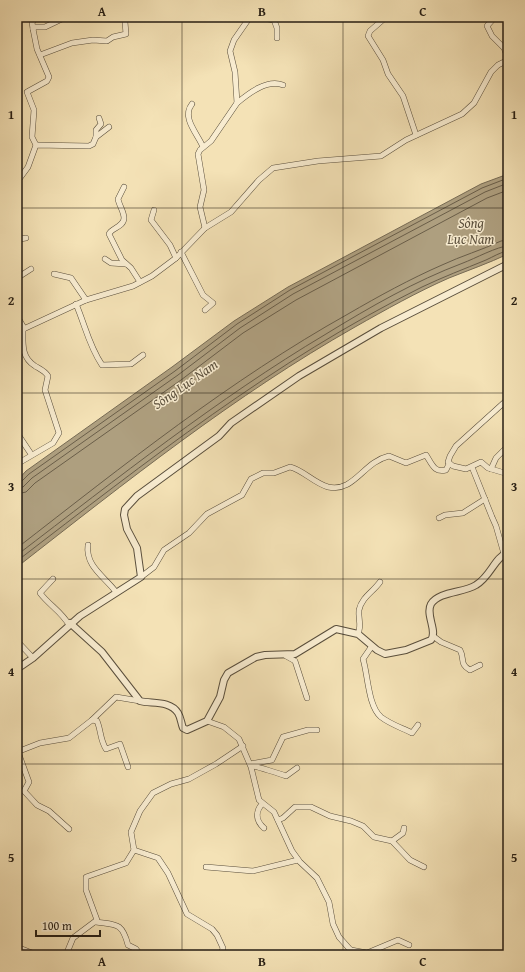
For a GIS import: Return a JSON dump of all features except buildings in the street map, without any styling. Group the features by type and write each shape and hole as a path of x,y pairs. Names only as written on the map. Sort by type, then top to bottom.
{"street":[{"path":"17,182 28,167 36,145 32,137 34,110 28,92 49,79 40,55 33,29 32,22 37,17"},
{"path":"33,29 35,27 45,27 66,17"},
{"path":"256,17 274,20 277,28 277,38"},
{"path":"386,17 370,31 368,36 383,60 388,74 403,96 416,135"},
{"path":"17,332 76,304 140,282 161,270 176,258 205,228 231,212 259,180 273,168 318,161 382,156 406,140 465,112 474,103 491,72 498,65 508,59 504,48 492,36 488,26 495,17"},
{"path":"237,102 235,72 230,51 234,40 250,18"},
{"path":"40,55 72,43 93,40 106,41 113,37 126,34 125,22"},
{"path":"205,228 201,215 204,183 198,154 203,147 211,141 237,102 262,87 277,83 283,85"},
{"path":"192,104 189,109 189,120 203,147"},
{"path":"36,145 76,147 89,146 93,144 96,137 96,130 101,124 99,118"},
{"path":"96,137 109,127"},
{"path":"124,187 118,199 124,218 122,224 109,233 119,256 140,282"},
{"path":"154,210 151,220 170,245 176,258"},
{"path":"17,237 20,239 26,238"},
{"path":"181,252 203,295 213,303 205,310"},
{"path":"105,259 112,263 127,264"},
{"path":"141,577 137,548 127,529 124,515 125,509 137,496 219,436 230,423 299,376 381,328 508,264"},
{"path":"17,278 31,269"},
{"path":"54,274 72,278 86,300"},
{"path":"76,304 84,321 87,336 102,364 131,364 143,355"},
{"path":"17,316 23,329 24,352 26,359 45,372 48,376 45,390 58,433 53,443 31,454 17,464"},
{"path":"17,669 33,658 70,624 116,592 141,577 154,566 168,546 189,533 207,514 242,495 251,479 263,473 274,473 290,466 328,487 339,486 350,484 376,460 389,456 406,463 426,455 434,469 439,471 446,470 449,464 450,456 456,446 508,399"},
{"path":"17,433 31,454"},
{"path":"491,469 496,458 508,446"},
{"path":"449,464 463,469 481,462 491,469 508,474"},
{"path":"472,466 506,553 499,557 492,570 478,584 460,592 438,597 432,602 429,613 433,636 441,642 460,650 463,655 464,666 470,670 480,665"},
{"path":"439,518 445,515 463,513 485,499"},
{"path":"88,545 87,550 93,568 105,578 116,592"},
{"path":"53,579 40,593 48,603 63,615 70,624 102,652 140,700"},
{"path":"358,634 361,624 359,612 362,602 380,582"},
{"path":"69,829 49,810 37,805 24,792 29,782 18,752 40,744 69,738 92,720 116,697 160,703 174,708 185,729 194,728 207,721 220,697 224,680 228,673 256,657 265,655 286,656 295,654 334,630 340,629 349,633 358,634 382,653 390,654 406,650 431,640 433,636"},
{"path":"17,641 33,658"},
{"path":"372,646 363,659 369,681 370,697 374,707 382,717 412,733 418,725"},
{"path":"286,656 295,661 307,698"},
{"path":"92,720 97,721 102,741 106,748 120,744 128,767"},
{"path":"207,721 230,730 239,739 250,765 259,800 262,804 274,812 292,851 298,860 317,878 329,902 333,924 339,937 355,955"},
{"path":"250,765 272,760 283,737 308,730 317,730"},
{"path":"96,922 97,918 86,890 86,877 126,863 134,850 131,832 140,811 153,793 171,784 189,779 220,762 243,746"},
{"path":"250,765 286,776 297,768"},
{"path":"262,804 258,812 258,818 264,828"},
{"path":"278,820 283,818 295,807 311,807 330,816 351,821 366,828 374,837 392,842 410,860 424,867"},
{"path":"392,842 403,833 404,828"},
{"path":"134,850 158,858 168,873 187,914 212,929 217,935 223,948 221,955"},
{"path":"206,867 253,871 298,860"},
{"path":"66,955 73,938 96,922 111,923 115,925 125,934 128,945 136,949 139,953"},
{"path":"351,950 367,954 398,940 409,945"},
{"path":"17,947 37,955"}],"water":[{"name":"Sông Lục Nam","path":"508,174 508,254 449,278 401,301 310,353 224,410 99,503 17,567 17,481 26,471 234,321 288,287 481,184"}]}
